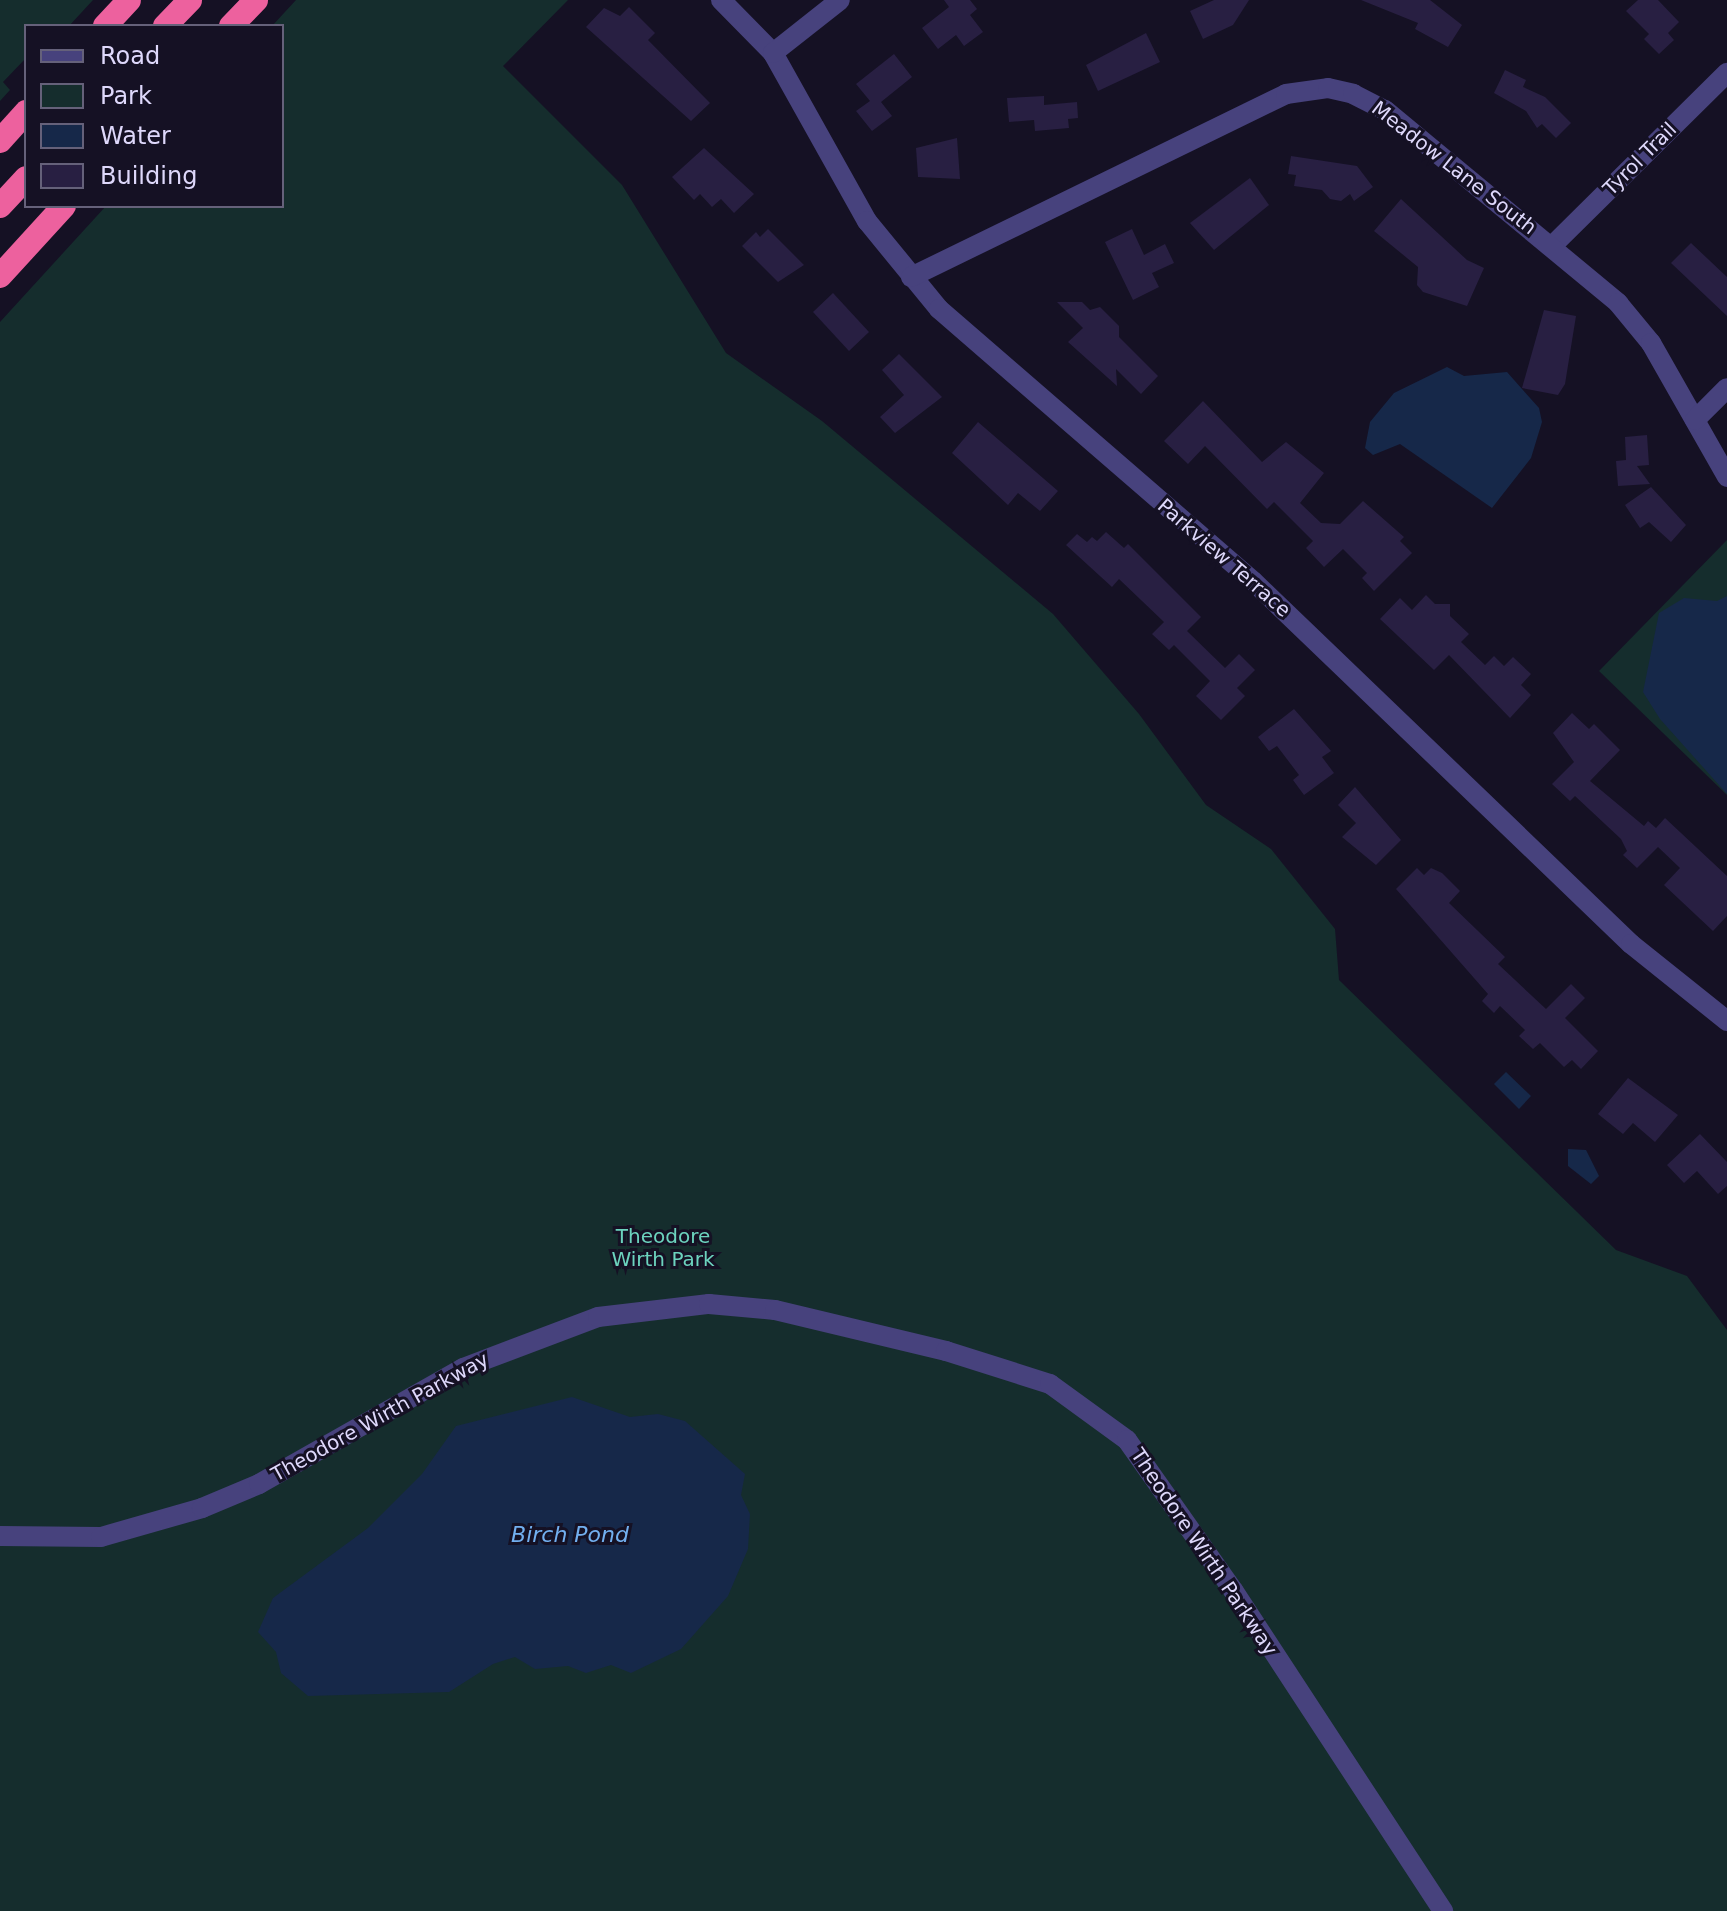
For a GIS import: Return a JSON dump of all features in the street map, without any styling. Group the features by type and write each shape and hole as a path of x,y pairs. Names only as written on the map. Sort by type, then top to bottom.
{"highway":[{"path":"107,24 129,0"},
{"path":"167,24 190,0"},
{"path":"233,24 256,0"},
{"path":"0,141 24,114"},
{"path":"0,206 24,180"},
{"path":"0,276 62,208"}],"street":[{"path":"721,0 773,53 840,0"},
{"name":"Parkview Terrace","path":"773,53 867,221 911,277 977,344 1295,619 1641,954 1727,1021"},
{"name":"Tyrol Trail","path":"1553,245 1727,73"},
{"name":"Meadow Lane South","path":"911,277 1267,103 1309,89 1353,94 1385,110 1553,245 1635,322 1727,477"},
{"path":"1695,420 1727,388"},
{"name":"Theodore Wirth Parkway","path":"0,1536 101,1537 202,1508 259,1484 463,1368 598,1317 709,1304 775,1310 946,1351 1050,1384 1127,1440 1224,1577 1443,1911"}],"green space":[{"path":"0,0 93,0 71,24 24,24 24,60 3,82 10,90 0,101"},
{"name":"Theodore Wirth Park","path":"296,0 568,0 503,66 622,185 726,353 822,421 1053,614 1139,714 1206,805 1271,849 1335,929 1339,980 1616,1250 1687,1276 1727,1330 1727,1911 0,1911 0,322 104,208 284,208 284,24 274,24"},
{"path":"1727,540 1727,795 1599,671"}],"water":[{"path":"1447,367 1464,376 1507,372 1539,408 1542,422 1531,458 1492,508 1400,444 1373,455 1365,448 1370,422 1394,393"},
{"path":"1727,596 1727,794 1660,719 1643,692 1659,613 1684,598 1717,601"},
{"path":"1506,1072 1531,1096 1519,1109 1494,1084"},
{"path":"1568,1149 1586,1150 1599,1176 1591,1184 1568,1166"},
{"name":"Birch Pond","path":"572,1397 630,1417 658,1414 685,1421 745,1474 741,1495 750,1514 748,1549 728,1596 681,1649 631,1673 611,1665 586,1673 568,1666 535,1669 515,1657 493,1664 449,1692 308,1696 281,1673 276,1652 258,1632 273,1598 368,1528 422,1474 456,1426"}],"building":[{"path":"944,0 970,0 977,9 970,15 983,32 964,46 956,35 938,49 922,28 949,7"},
{"path":"1214,0 1249,0 1233,25 1203,39 1190,11"},
{"path":"1361,0 1430,0 1462,25 1448,47 1415,29 1418,23"},
{"path":"1638,0 1658,0 1679,22 1668,33 1674,40 1659,54 1644,39 1649,34 1626,11"},
{"path":"629,7 655,33 648,40 710,103 691,121 586,27 604,8 620,16"},
{"path":"1146,33 1160,62 1098,91 1086,65"},
{"path":"894,54 912,77 881,102 892,116 872,131 856,111 870,101 856,84"},
{"path":"1505,70 1526,80 1523,87 1545,97 1571,123 1556,138 1542,124 1537,128 1526,111 1494,93"},
{"path":"1044,96 1044,105 1077,102 1078,118 1068,119 1069,128 1035,131 1034,120 1009,122 1007,98"},
{"path":"957,138 960,179 918,177 916,148"},
{"path":"704,148 754,194 734,213 721,199 712,207 700,194 694,200 672,177"},
{"path":"1291,156 1357,166 1373,187 1354,201 1350,194 1341,201 1330,199 1322,190 1294,186 1296,175 1288,174"},
{"path":"1250,178 1269,205 1214,250 1190,223"},
{"path":"1401,199 1467,260 1484,268 1467,306 1423,292 1417,285 1418,267 1374,231"},
{"path":"768,229 804,265 778,282 742,246 756,232 760,237"},
{"path":"1132,229 1144,255 1165,244 1174,263 1152,273 1159,287 1133,300 1105,242"},
{"path":"1691,243 1727,277 1727,316 1671,263"},
{"path":"833,293 869,332 849,351 813,312"},
{"path":"1057,302 1082,302 1090,310 1100,307 1119,326 1119,337 1158,376 1141,394 1116,369 1117,386 1068,342 1083,328"},
{"path":"1544,310 1576,316 1565,384 1558,395 1522,388"},
{"path":"899,354 942,397 895,433 880,417 904,395 882,370"},
{"path":"1203,401 1262,462 1286,442 1324,473 1300,503 1321,523 1340,524 1363,501 1404,537 1400,541 1412,553 1374,591 1362,578 1367,573 1343,549 1324,567 1306,548 1313,541 1274,502 1267,509 1205,446 1188,464 1164,441"},
{"path":"978,422 1058,491 1040,511 1018,493 1008,505 952,453"},
{"path":"1647,435 1649,465 1637,466 1650,484 1618,486 1616,461 1626,460 1625,437"},
{"path":"1651,487 1686,525 1671,542 1649,522 1640,528 1625,505"},
{"path":"1106,532 1124,548 1128,544 1201,617 1187,631 1225,668 1239,654 1255,670 1237,688 1245,696 1221,720 1196,696 1210,681 1174,645 1169,650 1152,634 1164,622 1119,579 1112,587 1066,545 1077,534 1087,542 1092,537 1097,541"},
{"path":"1426,595 1435,604 1450,604 1450,616 1469,634 1461,642 1485,665 1494,656 1504,666 1513,657 1531,674 1521,685 1531,695 1510,718 1449,655 1434,670 1380,619 1400,598 1412,610"},
{"path":"1294,709 1331,751 1322,757 1334,773 1304,795 1293,780 1299,775 1277,746 1269,751 1258,737"},
{"path":"1572,713 1589,729 1594,724 1620,750 1590,781 1644,826 1648,821 1656,828 1665,818 1727,876 1727,916 1713,931 1664,885 1680,868 1658,847 1637,868 1623,855 1627,851 1621,839 1575,796 1570,801 1552,784 1574,762 1553,733"},
{"path":"1355,787 1401,840 1376,865 1342,837 1356,823 1338,805"},
{"path":"1417,868 1424,875 1431,868 1442,873 1460,891 1449,903 1505,957 1498,964 1546,1009 1571,984 1585,998 1565,1018 1598,1051 1581,1069 1572,1060 1564,1067 1540,1043 1533,1049 1519,1036 1525,1030 1500,1006 1494,1013 1482,1001 1488,994 1396,889"},
{"path":"1628,1078 1678,1115 1655,1142 1633,1123 1623,1134 1598,1114"},
{"path":"1700,1134 1727,1162 1727,1186 1718,1194 1697,1171 1684,1183 1667,1165"}]}
